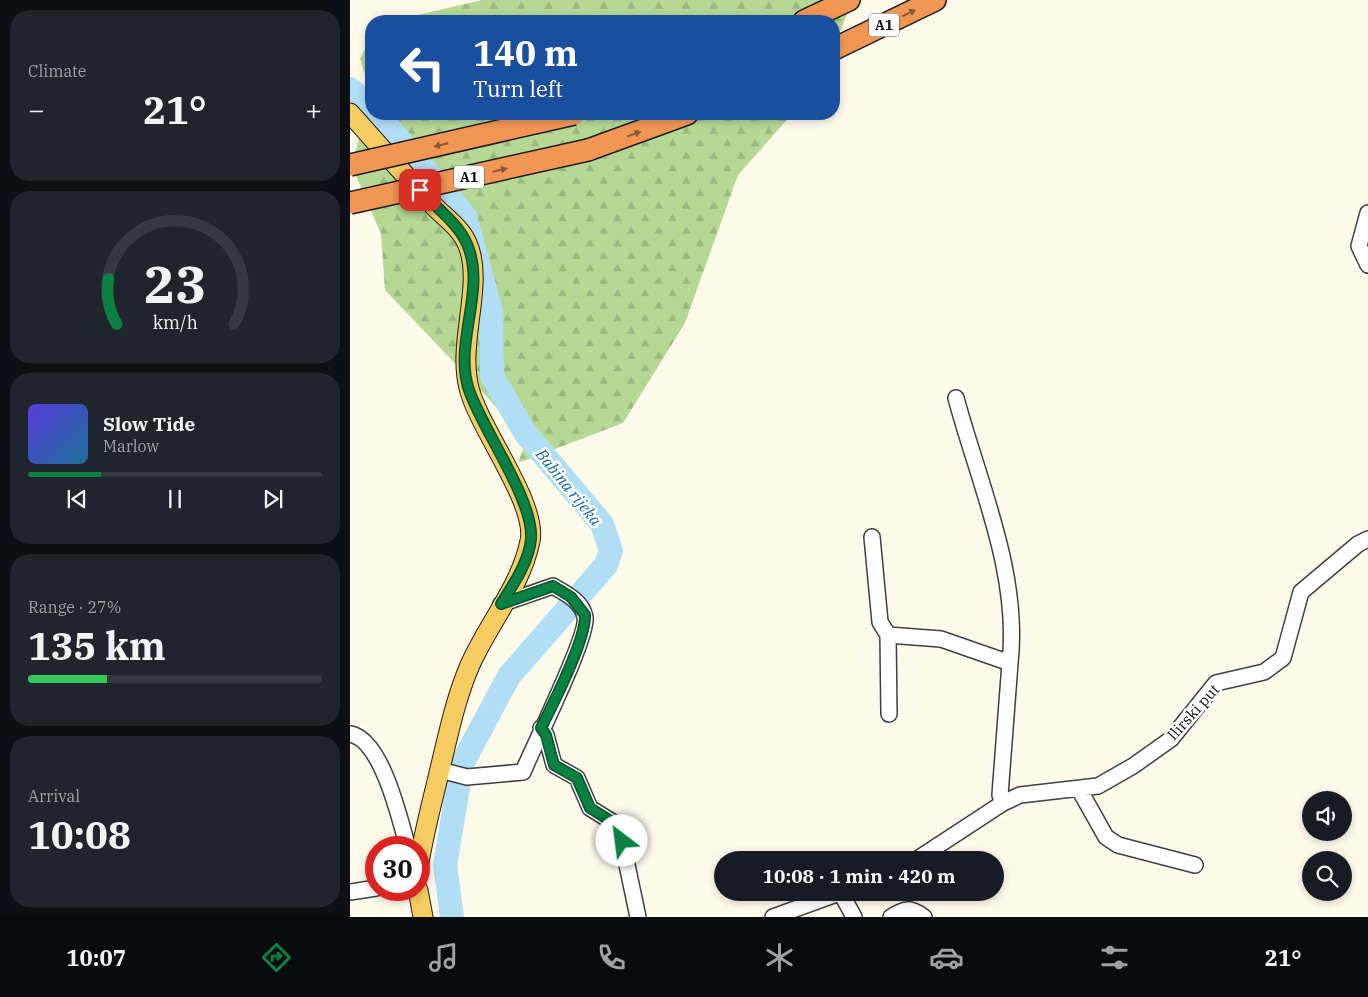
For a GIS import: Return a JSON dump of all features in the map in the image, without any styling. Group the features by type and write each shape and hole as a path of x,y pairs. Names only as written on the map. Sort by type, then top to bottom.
{"highway":[{"path":"817,15 849,0"},
{"name":"A1","path":"840,46 935,0"},
{"path":"350,165 548,120"},
{"name":"A1","path":"350,203 588,150 670,120"}],"main road":[{"path":"350,113 431,203 455,226 467,243 473,266 473,284 464,358 469,389 518,491 529,520 531,539 521,570 481,640 455,703 445,772 426,836"},
{"path":"420,901 423,917"}],"street":[{"path":"1368,213 1359,246 1368,265"},
{"path":"956,398 1008,580 1013,636 1000,795 1003,803"},
{"path":"872,537 880,622 888,635 889,714"},
{"name":"Ilirski put","path":"930,851 1003,803 1020,795 1098,786 1133,766 1171,739 1216,683 1264,672 1283,658 1301,592 1358,544 1368,539"},
{"path":"445,772 467,777 523,772 541,728 561,690 585,620 581,609 571,597 553,586 501,604"},
{"path":"888,635 941,639 1010,663"},
{"path":"541,728 546,735 554,765 577,778 590,808 614,823 622,841 638,917"},
{"path":"350,734 364,739 378,759 396,804 405,836"},
{"path":"1079,789 1106,837 1118,845 1195,865"},
{"path":"350,892 365,890"},
{"path":"773,917 819,901"},
{"path":"846,901 854,917"},
{"path":"891,917 906,908 913,909 924,917"}],"green space":[{"path":"482,0 853,0 840,31 840,15 418,15"},
{"path":"365,49 365,74 360,59"},
{"path":"366,120 787,120 738,175 685,323 623,423 518,463 527,439 385,290 381,234 351,164"}],"waterway":[{"name":"Babina rijeka","path":"350,89 365,102"},
{"name":"Babina rijeka","path":"382,120 465,216 491,311 492,376 526,434 602,524 611,551 606,565 509,676 462,764 445,865 452,917"}],"route":[{"path":"420,190 455,226 467,243 473,266 473,284 464,358 469,389 518,491 529,520 531,539 521,570 501,604 553,586 571,597 585,615 582,631 561,690 541,728 545,731 554,765 577,778 590,808 614,823 622,841"}]}
